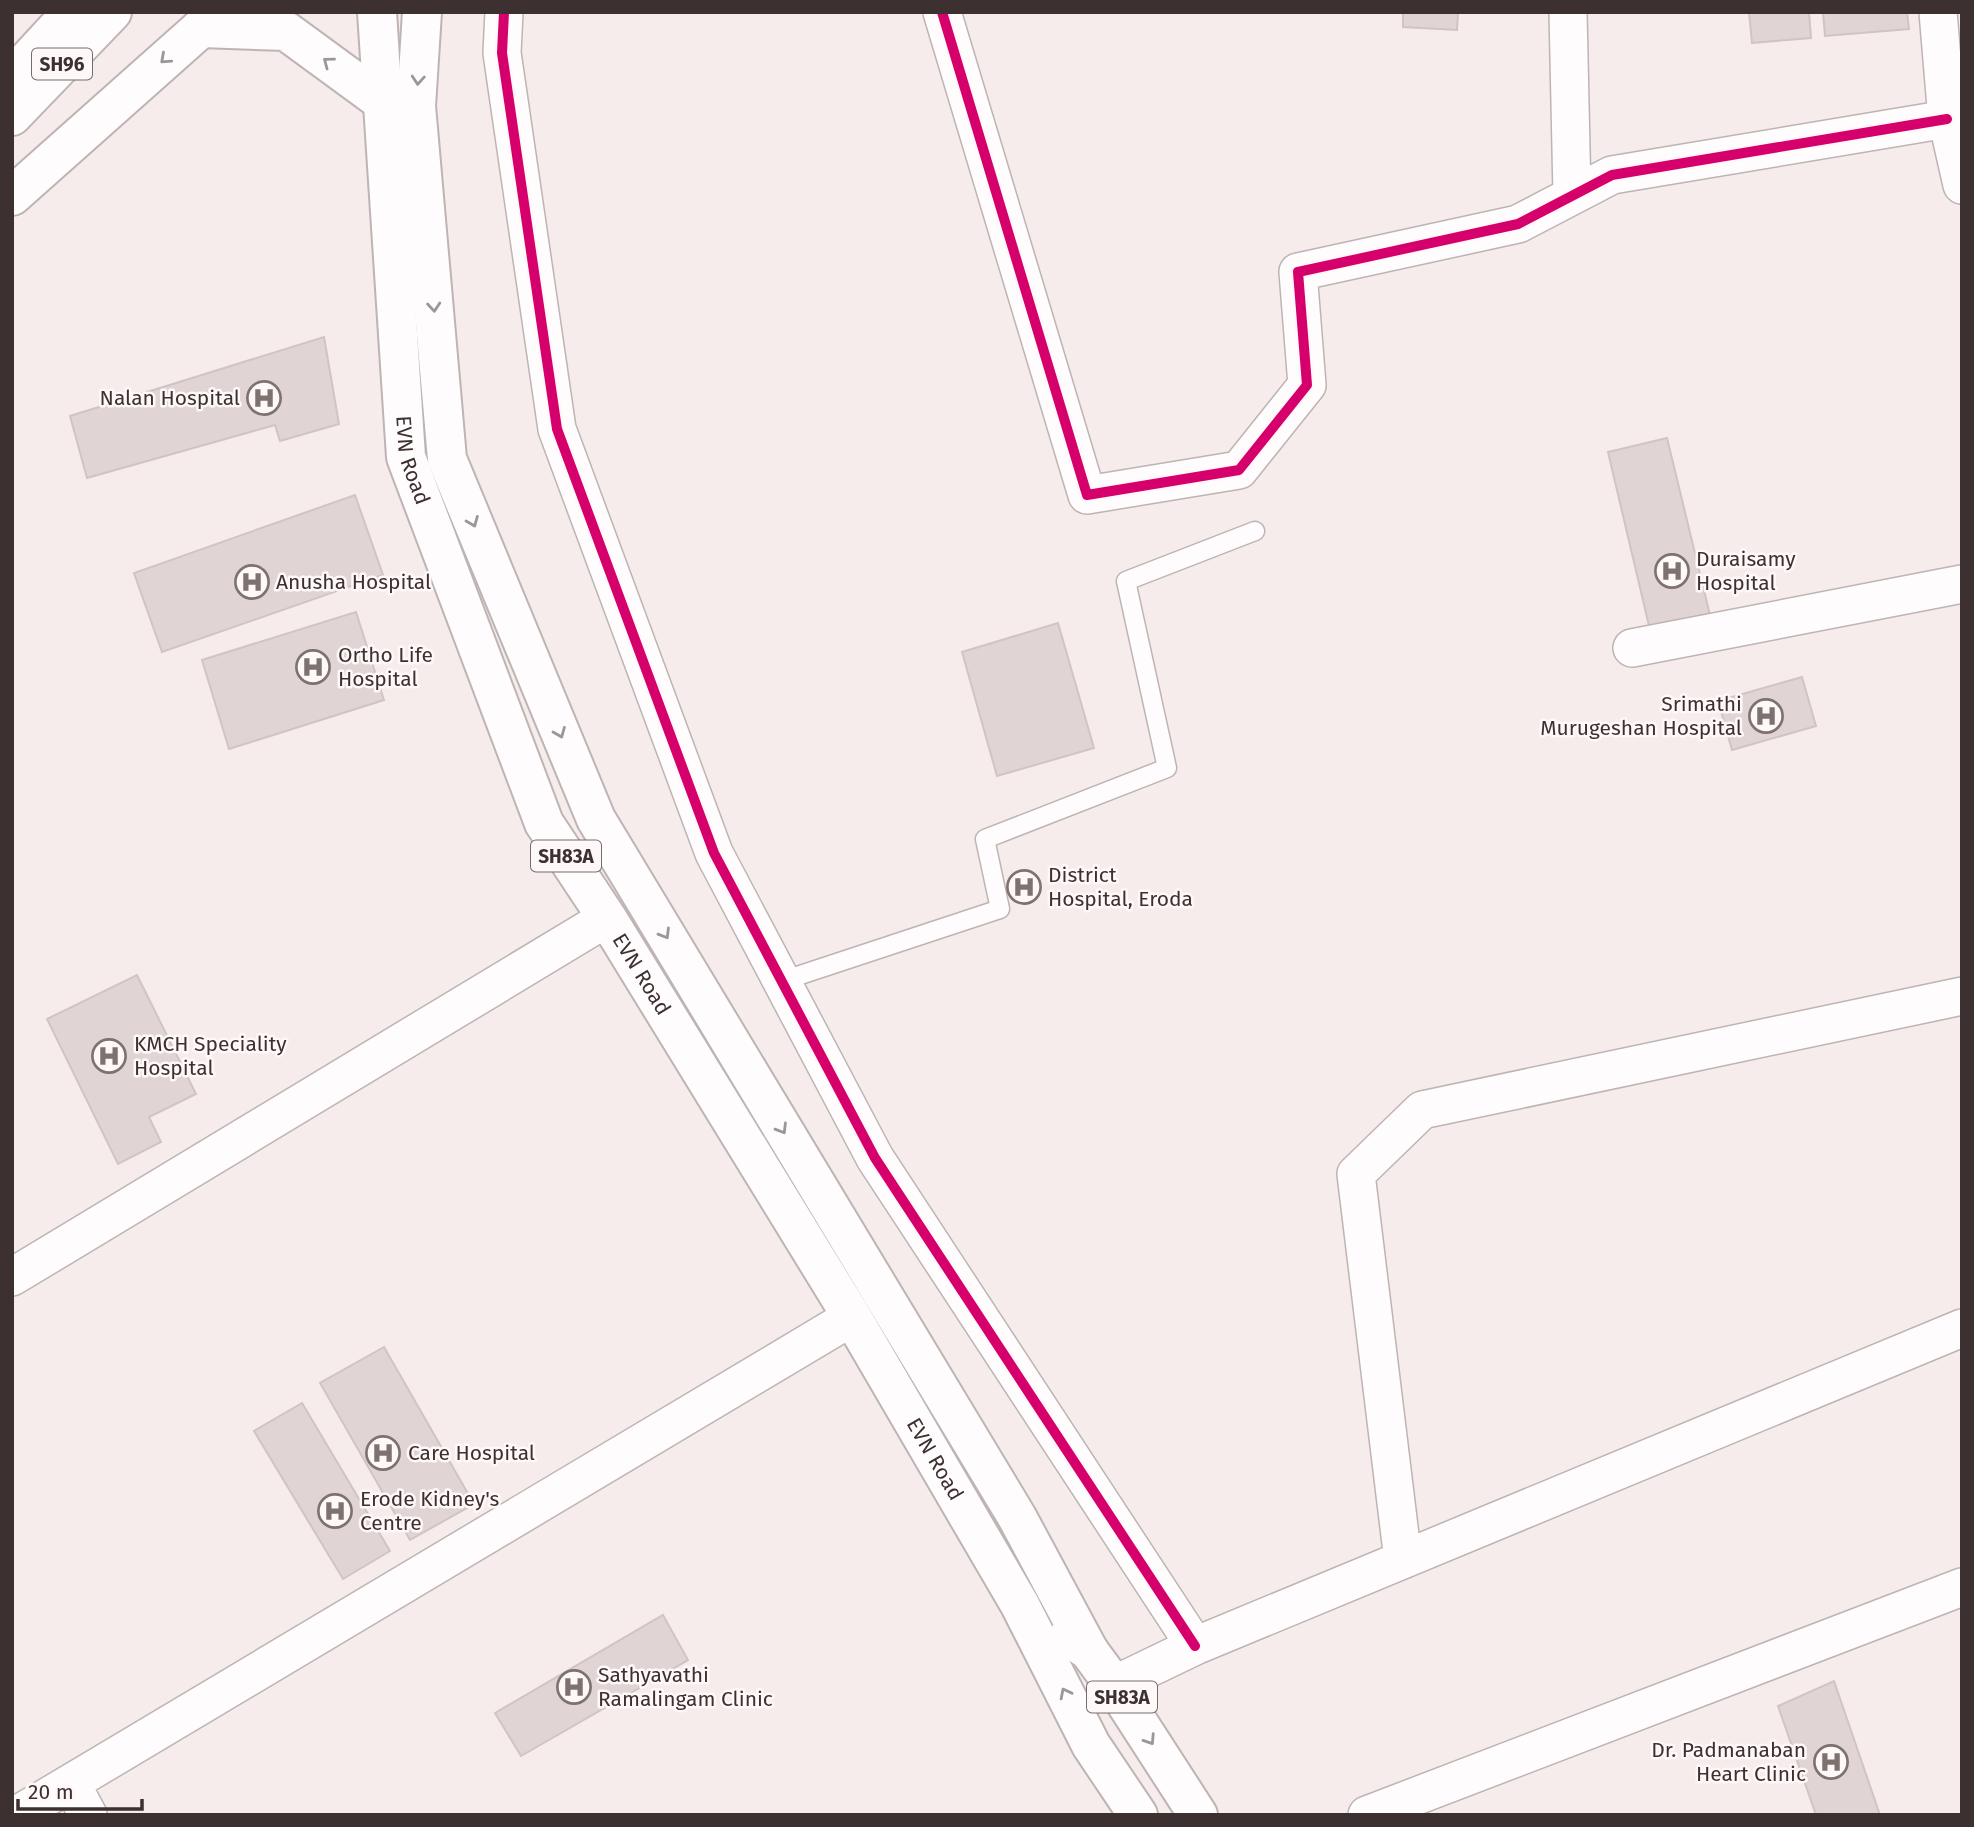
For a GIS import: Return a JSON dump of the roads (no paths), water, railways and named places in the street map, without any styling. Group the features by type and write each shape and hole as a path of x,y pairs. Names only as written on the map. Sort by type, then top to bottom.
{"main road":[{"path":"12,46 44,12"},
{"name":"SH96","path":"12,77 72,12"},
{"name":"SH96","path":"12,116 112,12"},
{"name":"EVN Road","path":"377,12 406,457 544,823 607,918 852,1317 1020,1605 1089,1651 1198,1815"},
{"path":"422,12 416,106 447,459 596,819 1017,1517 1089,1651"},
{"path":"12,196 208,20 286,31 383,102"},
{"path":"1020,1605 1091,1745 1138,1815"}],"street":[{"path":"504,12 502,53 557,429 714,853 875,1158 1195,1646"},
{"path":"942,12 1087,495 1239,470 1307,385 1298,272 1518,224 1612,175 1947,119"},
{"path":"1567,12 1572,195"},
{"path":"1938,12 1947,119 1962,185"},
{"path":"1632,648 1962,584"},
{"path":"12,1277 607,918"},
{"path":"1403,1560 1356,1174 1422,1110 1962,996"},
{"path":"18,1815 852,1317"},
{"path":"1114,1685 1195,1646 1962,1328"},
{"path":"1367,1815 1962,1587"},
{"path":"71,1783 88,1815"}],"lane":[{"path":"782,981 1000,909 985,839 1167,768 1126,581 1255,531"}],"place":[{"name":"Nalan Hospital","path":"264,398"},
{"name":"Duraisamy Hospital","path":"1672,571"},
{"name":"Anusha Hospital","path":"252,582"},
{"name":"Ortho Life Hospital","path":"313,667"},
{"name":"Srimathi Murugeshan Hospital","path":"1766,716"},
{"name":"District Hospital, Eroda","path":"1024,887"},
{"name":"KMCH Speciality Hospital","path":"109,1056"},
{"name":"Care Hospital","path":"383,1453"},
{"name":"Erode Kidney's Centre","path":"335,1511"},
{"name":"Sathyavathi Ramalingam Clinic","path":"574,1687"},
{"name":"Dr. Padmanaban Heart Clinic","path":"1831,1762"}]}
